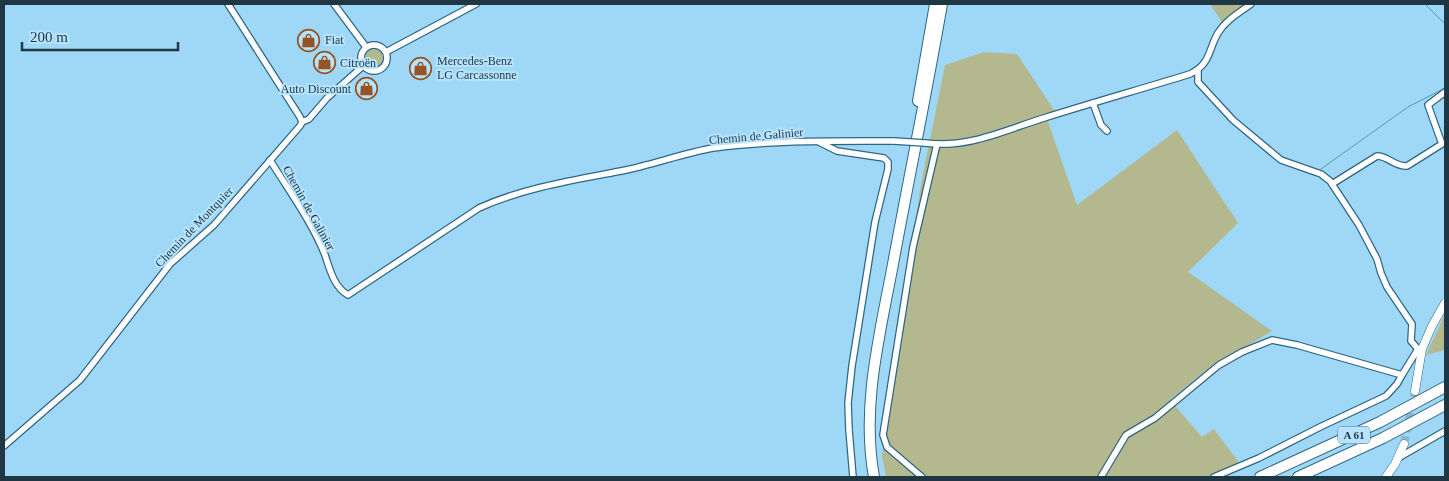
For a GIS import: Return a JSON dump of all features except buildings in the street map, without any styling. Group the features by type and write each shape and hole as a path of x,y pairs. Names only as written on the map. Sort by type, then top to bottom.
{"highway":[{"path":"869,474 864,408 868,370 935,4"},
{"path":"869,474 870,412 874,371 931,72 942,4"},
{"name":"A 61","path":"1260,477 1380,422 1445,387"},
{"name":"A 61","path":"1298,477 1384,438 1445,404"}],"main road":[{"path":"1415,391 1420,349 1445,304"},
{"path":"1386,477 1404,444"}],"street":[{"path":"228,4 254,42 302,122"},
{"path":"334,4 366,47"},
{"path":"386,52 476,4"},
{"path":"1214,477 1259,458 1320,426 1386,396 1397,384 1420,349 1411,341 1412,324 1387,286 1377,259 1359,225 1332,184 1321,174 1281,160 1233,120 1198,82 1198,70 1209,57 1218,33 1227,22 1251,4"},
{"path":"375,45 383,48 386,52 386,61 381,69 372,71 361,62 361,54 366,47 375,45"},
{"name":"Chemin de Montquier","path":"4,446 80,380 170,264 214,225 302,122 309,119 333,92 364,66"},
{"name":"Chemin de Galinier","path":"270,160 321,245 340,291 348,295 479,208 500,198 589,177 642,167 711,149 817,141 894,141 937,144 974,141 1198,70"},
{"path":"1332,184 1377,156 1383,156 1401,166 1407,166 1442,144 1428,105 1445,92"},
{"path":"1093,103 1101,125 1107,132"},
{"path":"817,141 837,151 884,158 888,162 872,241 852,366 848,403 848,430 853,477"},
{"path":"922,477 887,447 883,435 912,247 937,144"},
{"path":"1101,477 1126,435 1155,418 1219,365 1242,352 1272,340 1402,374"},
{"path":"1398,458 1445,431"}],"green space":[{"path":"1210,4 1248,4 1222,22"},
{"path":"370,49 378,49 383,54 381,65 370,67 365,62 365,54"},
{"path":"984,52 1017,54 1056,113 1047,119 1077,205 1177,130 1238,223 1188,272 1272,331 1205,371 1170,400 1202,437 1214,429 1240,464 1207,477 886,477 882,456 921,184 945,65"},
{"path":"1445,314 1445,350 1426,355"}],"waterway":[{"path":"1425,4 1445,24"},
{"path":"1321,169 1408,107 1445,88"}],"tunnel":[{"path":"1404,444 1415,391"}],"place":[{"name":"Fiat","path":"309,40"},
{"name":"Citroën","path":"324,63"},
{"name":"Mercedes-Benz LG Carcassonne","path":"421,68"},
{"name":"Auto Discount","path":"367,89"}]}
